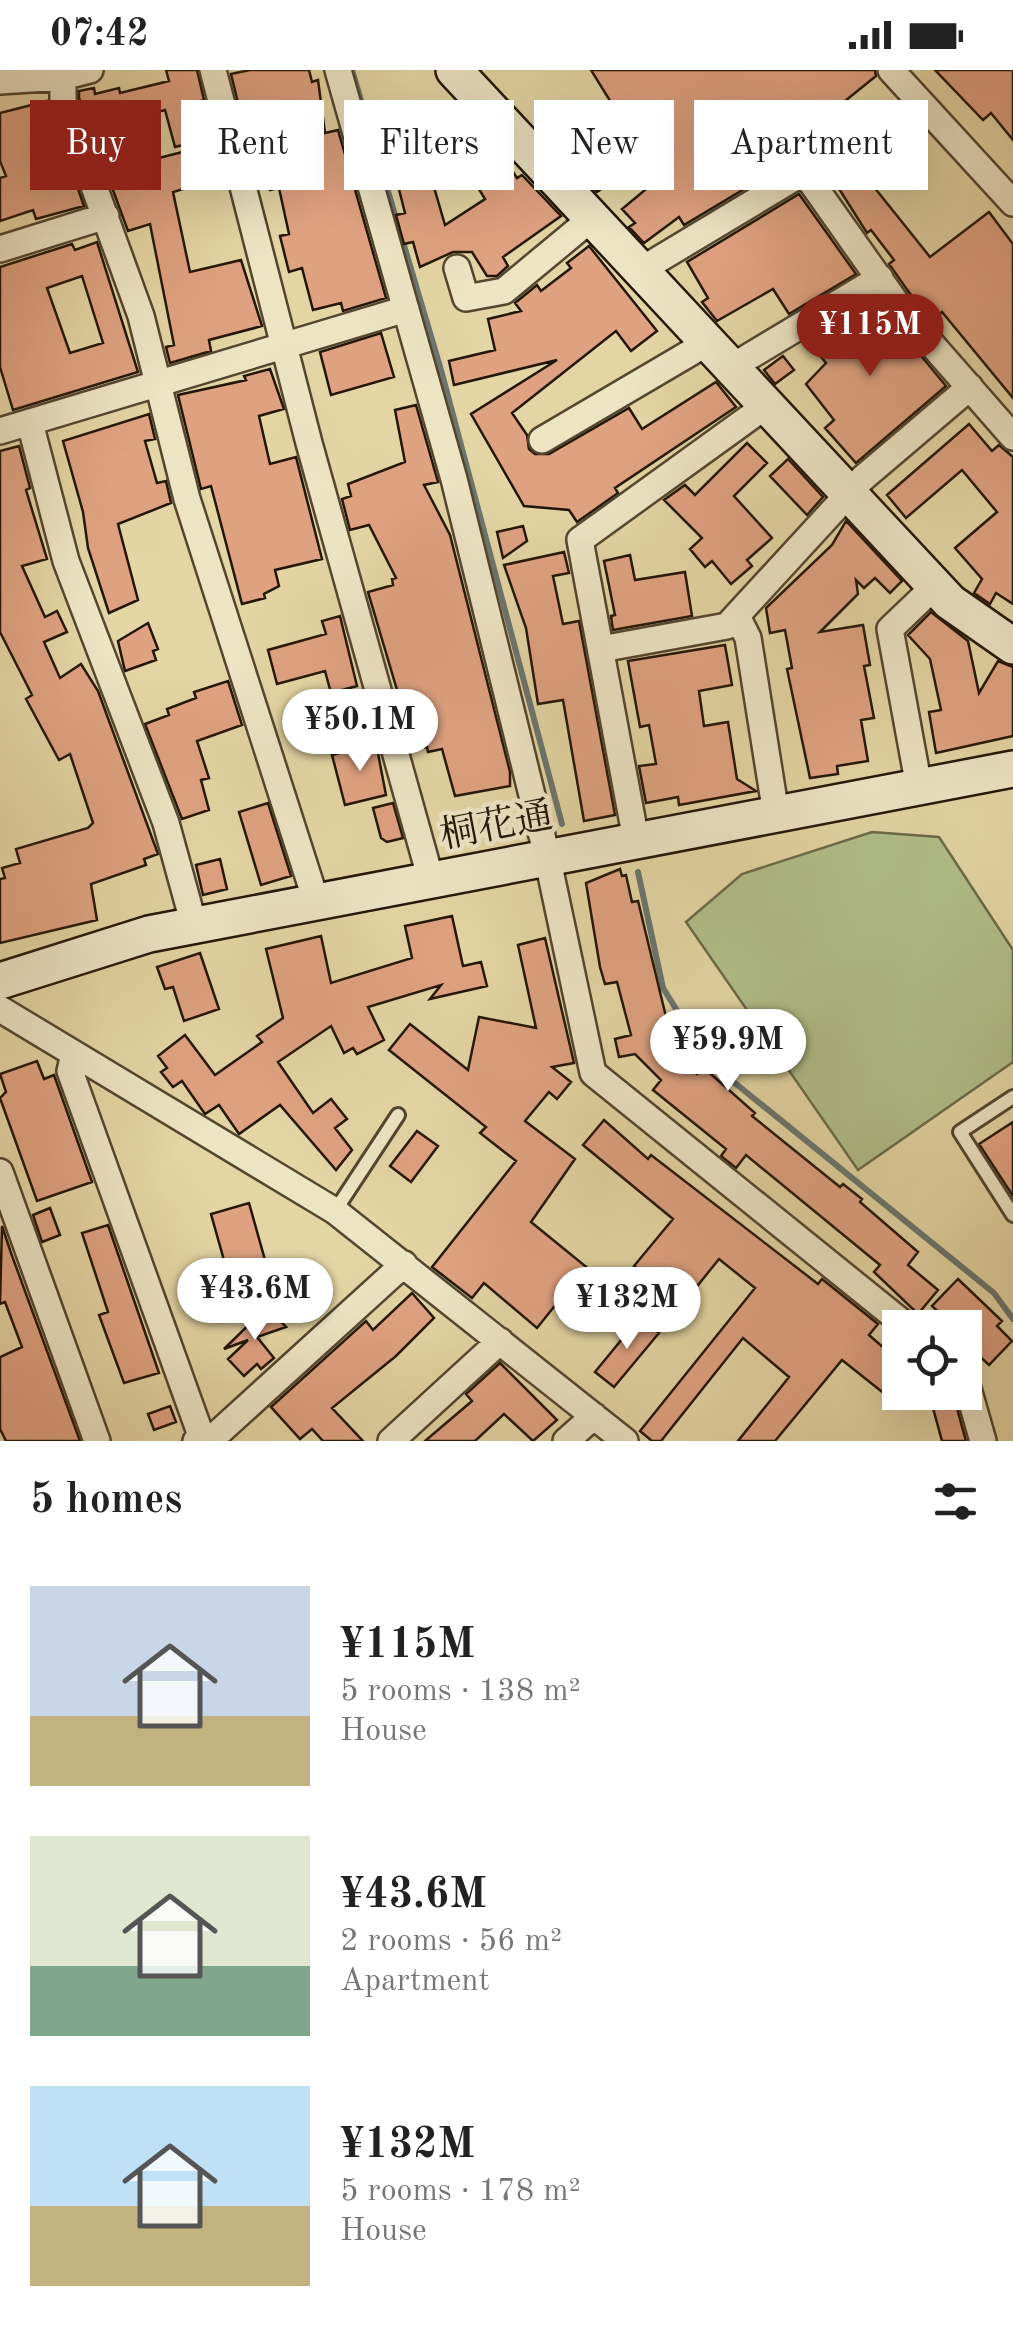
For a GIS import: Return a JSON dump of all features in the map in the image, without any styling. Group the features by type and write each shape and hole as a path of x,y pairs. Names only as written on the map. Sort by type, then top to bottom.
{"street":[{"path":"0,81 62,78 90,70"},
{"path":"214,70 431,880"},
{"path":"338,70 454,479 548,856 593,1073 886,1310"},
{"path":"454,70 950,602 1013,646"},
{"path":"890,70 1013,203"},
{"path":"62,78 63,101 106,216 158,382 187,499 316,901"},
{"path":"641,270 804,172 880,278 1013,437"},
{"path":"2,240 106,216"},
{"path":"458,268 466,298 504,291 592,218"},
{"path":"542,440 880,278"},
{"path":"1,428 30,423 406,309"},
{"path":"602,649 727,626 849,494 970,387"},
{"path":"636,840 580,540 767,406"},
{"path":"30,423 66,561 166,823 194,924"},
{"path":"919,787 890,629 936,586"},
{"path":"737,616 748,638 776,814"},
{"name":"桐花通","path":"0,981 108,945 194,924 1013,768"},
{"path":"0,1010 334,1211 626,1441"},
{"path":"74,1054 70,1070 200,1440 217,1434 404,1264"},
{"path":"0,1172 98,1441"},
{"path":"391,1441 500,1341"},
{"path":"974,1410 983,1441"},
{"path":"566,1441 594,1416"}],"lane":[{"path":"1013,1097 960,1132 1013,1215"},
{"path":"334,1211 398,1115"}],"green space":[{"path":"872,832 939,837 1013,950 1013,1062 858,1170 686,922 742,874"}],"building":[{"path":"166,70 197,70 204,100 181,100 181,146 175,147 165,110 161,111 161,100 79,98 79,91 94,88 95,94 119,88 120,93 169,81"},
{"path":"250,70 309,70 312,82 318,80 321,100 237,100 231,74"},
{"path":"591,70 875,70 876,76 846,100 694,100 694,190 743,190 684,225 679,217 644,243 629,227 635,223 622,209 645,190 674,190 674,100 609,100"},
{"path":"935,70 1013,70 1013,140 991,113 983,120"},
{"path":"30,105 30,190 78,190 84,206 36,219 33,210 0,221 0,178 6,176 0,161 0,113"},
{"path":"324,125 325,133 338,130 344,151 344,190 355,190 386,298 343,311 341,303 313,310 302,268 289,272 280,236 289,234 279,190 324,190"},
{"path":"181,152 181,190 173,192 190,272 241,260 262,326 209,340 211,351 170,363 166,347 174,345 150,224 128,231 113,190 161,190 161,157"},
{"path":"514,173 517,178 522,175 561,216 503,257 508,266 497,276 487,276 472,252 453,252 420,267 413,242 404,244 396,215 405,213 399,190 435,190 445,225 485,199 480,190 514,190"},
{"path":"840,190 876,190 930,257 989,212 1013,244 1013,398 942,312 932,320 889,264 894,260 871,230 867,233"},
{"path":"799,194 856,274 789,314 773,289 717,321 702,302 708,298 687,262"},
{"path":"97,242 138,372 13,410 0,367 0,267 72,244 75,250","holes":["82,276 103,343 70,353 47,288"]},
{"path":"589,246 657,331 631,351 616,331 512,413 527,435 529,449 535,454 549,454 629,408 642,429 716,382 736,407 615,488 618,493 577,522 569,510 524,506 471,414 557,360 454,385 449,361 495,350 488,319 521,311 515,303 537,285 541,291 571,268 567,263"},
{"path":"875,300 946,386 856,463 825,428 834,420 806,384 826,363 814,348 821,343 815,336"},
{"path":"381,333 394,377 331,395 320,352"},
{"path":"783,356 794,370 775,384 764,370"},
{"path":"270,369 284,409 259,416 270,464 296,457 322,559 275,570 279,586 264,594 265,598 242,604 211,486 201,489 178,395 246,380 244,376"},
{"path":"416,405 438,482 424,485 450,535 510,772 510,786 455,796 442,749 428,752 427,747 422,748 412,708 403,710 368,592 393,585 392,579 396,578 369,525 350,530 342,499 351,496 348,484 405,462 395,410"},
{"path":"149,414 155,439 145,441 157,483 166,481 171,503 118,524 138,600 109,613 88,548 83,512 63,441"},
{"path":"969,424 992,451 999,445 1013,457 1013,604 996,593 990,604 974,593 982,579 955,548 997,512 962,470 906,518 887,495"},
{"path":"747,443 767,463 734,496 772,538 747,560 752,566 731,584 712,561 705,567 690,549 702,538 664,500 685,485 695,495"},
{"path":"19,446 30,488 26,490 47,559 22,566 45,617 57,611 67,632 44,642 60,678 81,664 98,691 158,854 144,859 146,865 91,884 97,920 0,943 0,879 5,878 2,868 20,863 16,849 88,828 93,823 70,754 59,760 26,699 32,695 0,632 0,451"},
{"path":"788,459 823,497 807,515 770,476"},
{"path":"846,521 902,581 890,593 875,578 864,588 856,580 858,594 820,632 863,625 870,665 864,666 874,718 861,720 868,761 837,766 838,774 810,778 787,669 792,668 785,630 770,633 766,608 832,545"},
{"path":"523,526 527,541 503,558 497,532"},
{"path":"564,552 569,573 553,576 563,624 579,621 615,815 584,821 563,700 538,704 526,628 504,565"},
{"path":"630,555 635,580 685,572 692,616 613,630 611,616 615,615 604,561"},
{"path":"931,612 968,641 979,693 998,661 1013,667 1013,736 936,753 929,712 941,710 930,659 908,635"},
{"path":"340,616 357,686 331,693 325,671 277,684 268,650 326,634 322,621"},
{"path":"148,623 158,649 153,651 156,660 125,671 118,641"},
{"path":"725,645 732,685 699,691 704,726 728,722 737,779 756,791 679,805 678,797 646,803 639,766 656,764 649,725 640,727 628,661"},
{"path":"228,681 242,725 197,741 209,778 201,780 209,810 182,819 145,724 169,715 167,709 196,698 194,692"},
{"path":"376,743 386,795 345,805 332,755"},
{"path":"268,803 291,876 261,885 239,812"},
{"path":"393,803 403,838 387,842 381,838 373,808"},
{"path":"220,859 227,889 203,895 196,865"},
{"path":"620,869 622,876 626,875 632,902 638,901 675,1054 697,1074 703,1067 755,1113 752,1116 840,1187 843,1184 862,1199 860,1202 918,1252 908,1265 938,1290 921,1310 914,1310 874,1272 880,1265 746,1155 736,1168 721,1156 726,1149 653,1090 661,1080 635,1054 619,1057 615,1039 631,1035 617,982 605,984 586,883"},
{"path":"452,916 463,966 481,962 487,986 430,999 441,985 368,1007 384,1040 357,1054 353,1048 344,1053 331,1026 278,1062 313,1113 331,1099 347,1119 335,1128 352,1150 336,1170 280,1105 239,1134 219,1105 205,1114 182,1081 173,1087 161,1072 167,1068 158,1056 185,1035 215,1075 262,1042 257,1036 283,1018 266,949 321,936 331,983 412,958 405,926"},
{"path":"545,938 574,1063 552,1067 571,1082 557,1099 549,1092 525,1121 575,1159 531,1222 601,1279 571,1306 561,1298 537,1328 484,1283 472,1298 432,1267 516,1161 480,1133 486,1127 389,1050 410,1024 468,1070 479,1017 536,1028 518,945"},
{"path":"200,953 219,1009 184,1021 173,987 165,989 157,967"},
{"path":"37,1061 44,1079 54,1075 92,1182 37,1201 0,1098 6,1092 0,1074"},
{"path":"604,1120 648,1159 651,1155 818,1284 822,1279 878,1324 869,1335 882,1346 882,1392 842,1360 775,1441 738,1441 789,1377 743,1338 661,1441 652,1441 640,1431 755,1288 719,1259 682,1305 634,1266 673,1219 583,1145"},
{"path":"1013,1122 1013,1196 979,1144"},
{"path":"417,1131 438,1146 411,1182 390,1166"},
{"path":"249,1203 265,1260 254,1263 261,1289 226,1298 221,1280 229,1278 211,1214"},
{"path":"50,1208 60,1235 42,1242 33,1215"},
{"path":"108,1225 159,1373 124,1383 99,1315 108,1312 82,1233"},
{"path":"2,1226 80,1441 6,1441 0,1429 0,1357 22,1347 5,1302 0,1304"},
{"path":"958,1279 1002,1321 997,1326 1012,1341 989,1365 982,1358 982,1310 936,1310 932,1306"},
{"path":"412,1293 434,1318 396,1356 332,1408 363,1441 323,1441 312,1429 300,1439 271,1407 366,1321 373,1330"},
{"path":"267,1307 286,1327 257,1337 274,1358 261,1369 257,1364 244,1376 228,1359 248,1340 224,1349"},
{"path":"640,1317 659,1333 614,1387 595,1372"},
{"path":"500,1363 557,1420 533,1441 504,1414 475,1441 425,1441 472,1401 466,1394"},
{"path":"170,1406 176,1422 154,1430 148,1414"},
{"path":"934,1410 957,1410 966,1441 942,1441"}],"waterway":[{"path":"352,70 441,370 562,824"},
{"path":"638,872 663,988 709,1062 994,1293 1013,1319"}]}
